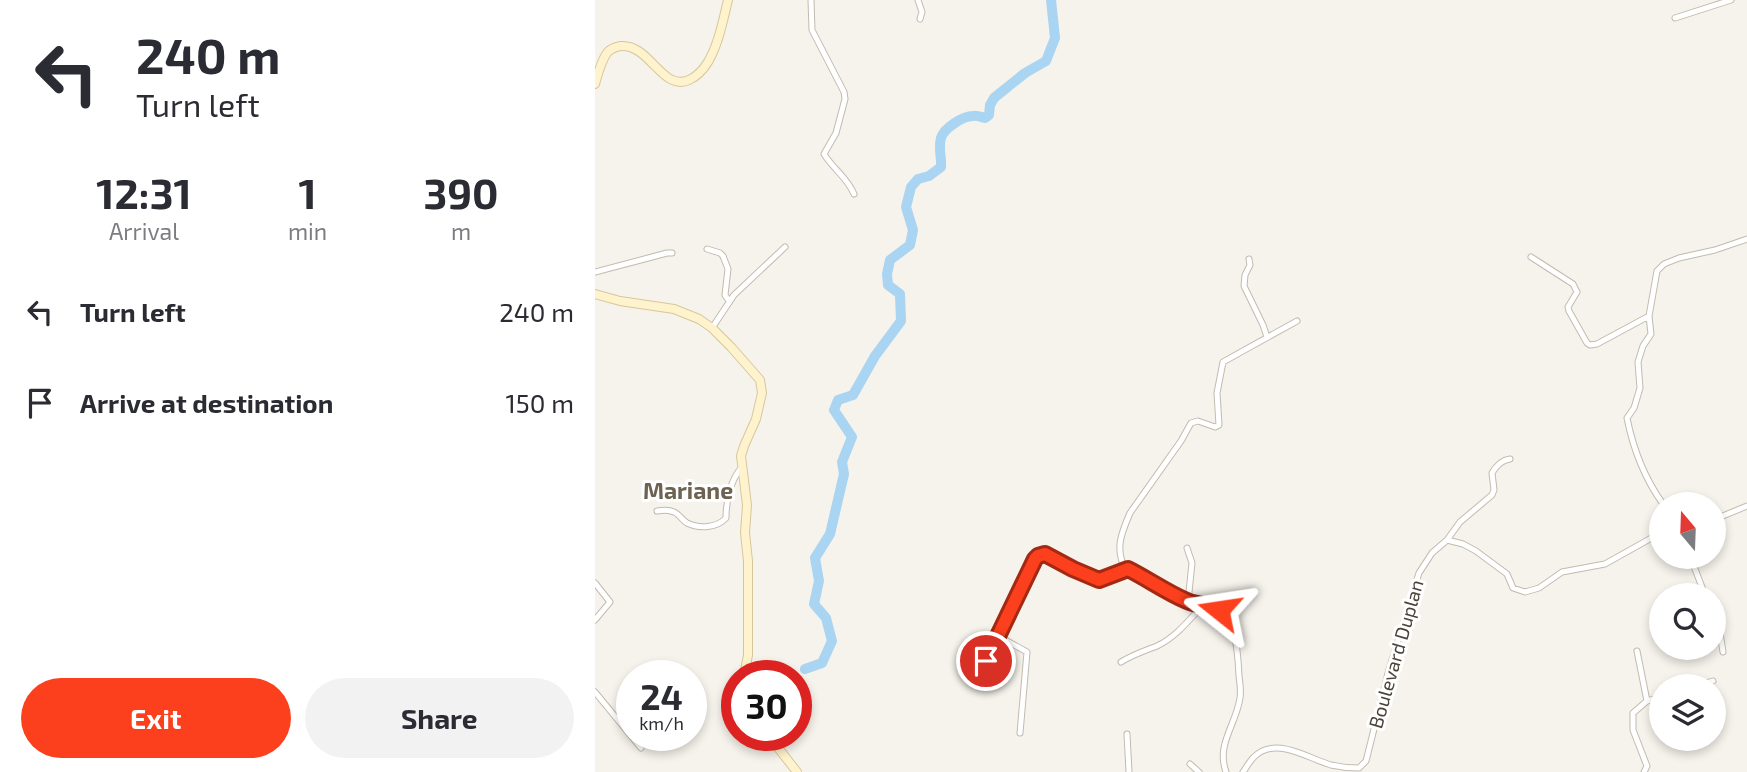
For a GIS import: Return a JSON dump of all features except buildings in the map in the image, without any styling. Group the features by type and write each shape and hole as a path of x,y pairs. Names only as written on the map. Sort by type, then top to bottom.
{"street":[{"path":"595,83 605,56 609,51 622,46 640,51 666,77 675,82 700,74 709,60 719,34 728,0"},
{"path":"811,0 812,30 844,92 845,99 836,133 824,154 850,184 854,194"},
{"path":"918,0 922,12 920,19"},
{"path":"1675,18 1731,0"},
{"path":"1657,492 1640,461 1627,418 1634,408 1640,388 1638,362 1643,346 1651,334 1649,316 1657,271 1664,264 1679,258 1747,239"},
{"path":"712,328 729,301 785,247"},
{"path":"707,249 723,256 728,269 725,295 729,301"},
{"path":"595,272 672,253"},
{"path":"1531,257 1576,288 1577,292 1568,307 1590,345 1597,344 1649,316"},
{"path":"1249,259 1244,286 1267,337"},
{"path":"595,293 621,301 674,309 699,319 731,347 759,380 762,393 756,419 741,456 747,505 747,660"},
{"path":"1125,569 1119,546 1130,513 1191,423 1198,421 1215,427 1219,425 1217,393 1223,362 1297,321"},
{"name":"Boulevard Duplan","path":"1243,772 1254,757 1266,750 1288,749 1332,765 1361,770 1366,761 1388,673 1419,573 1432,553 1447,540 1460,522 1492,495 1492,473 1495,467 1510,458"},
{"path":"657,511 666,509 675,512 684,521 698,526 722,523 726,519 732,482 742,467"},
{"path":"1726,515 1747,506"},
{"path":"1447,540 1476,551 1507,574 1513,587 1525,593 1539,588 1562,572 1605,564 1649,539"},
{"path":"1187,548 1192,563 1188,602"},
{"path":"986,661 1028,571 1035,559 1045,554 1099,580 1125,569 1131,570 1188,602 1214,607 1227,619 1238,651 1240,698 1224,746 1222,760 1226,772"},
{"path":"595,583 610,602 595,620"},
{"path":"1121,662 1170,638 1203,605"},
{"path":"998,636 1027,652 1020,733"},
{"path":"1637,651 1647,701 1633,713 1633,730 1647,766 1644,772"},
{"path":"595,692 616,718"},
{"path":"1127,734 1129,772"},
{"path":"781,751 797,772"},
{"path":"1191,764 1199,772"}],"waterway":[{"path":"812,667 822,663 832,641 826,618 814,604 819,581 815,558 830,534 844,474 842,462 852,437 834,410 838,400 853,395 875,356 901,321 900,294 888,285 887,274 890,260 910,245 913,230 906,207 911,187 918,179 929,176 941,167 941,138 950,127 969,117 985,118 989,115 994,98 1025,73 1046,61 1055,38 1051,0"}],"district":[{"name":"Mariane","path":"688,491"}],"route":[{"path":"986,661 1035,559 1045,554 1099,580 1128,569 1185,601 1209,605 1219,610"}]}
